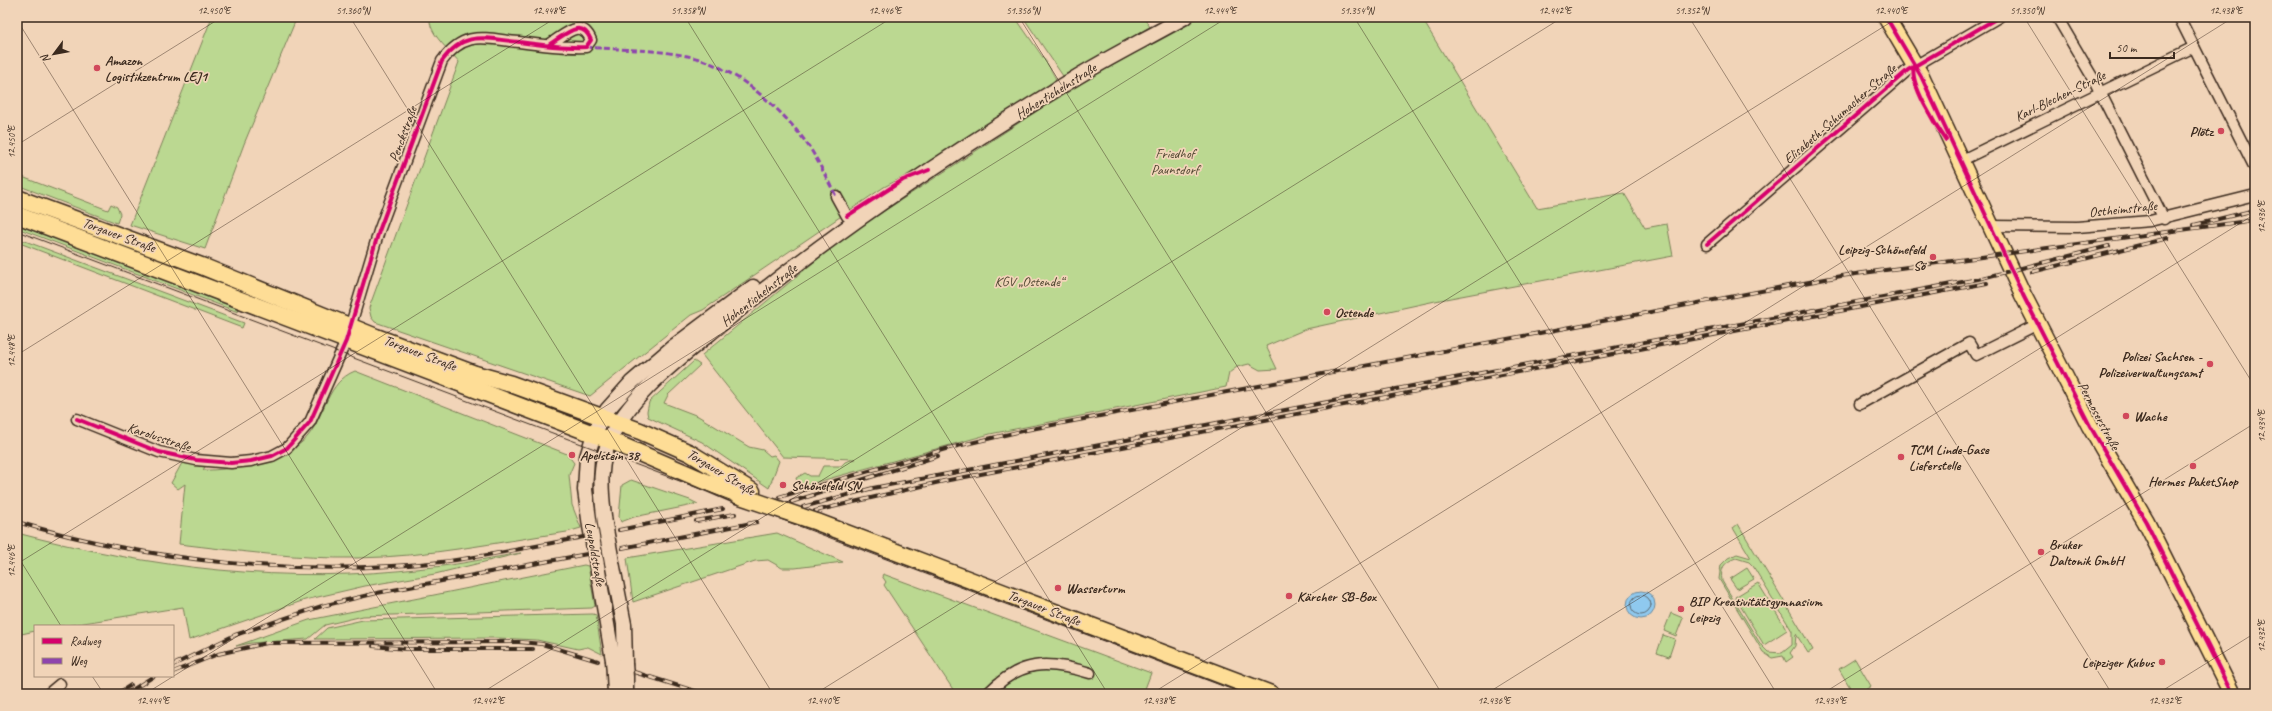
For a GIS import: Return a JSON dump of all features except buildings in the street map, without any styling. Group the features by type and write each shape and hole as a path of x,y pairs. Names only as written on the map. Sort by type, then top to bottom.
{"main road":[{"name":"Hohentichelnstraße","path":"602,437 618,423 638,399 665,372 741,307 840,232 929,170 1073,79 1185,17"},
{"name":"Permoserstraße","path":"1886,17 1927,88 1952,140 1952,145 2038,324 2090,426 2146,522 2232,694"},
{"name":"Hohentichelnstraße","path":"603,417 617,397 673,347 847,216 903,180 929,170"},
{"name":"Torgauer Straße","path":"17,198 201,266 349,334 602,437 820,523 1271,694"},
{"name":"Torgauer Straße","path":"17,215 349,334 511,384 603,417 690,453 745,493"},
{"name":"Leupoldstraße","path":"603,417 601,491 605,524 624,624 615,694"},
{"name":"Leupoldstraße","path":"602,437 587,457 585,477 590,526 597,565 619,669 626,694"}],"street":[{"name":"Elisabeth-Schumacher-Straße","path":"1707,244 1855,114 1914,66 1999,17"},
{"path":"2057,17 2100,92 2164,219"},
{"path":"2179,17 2255,168"},
{"name":"Penckstraße","path":"349,334 379,231 438,71 446,56 460,44 477,37 550,44"},
{"name":"Karl-Blechen-Straße","path":"1960,160 2194,47"},
{"name":"Ostheimstraße","path":"1991,226 2077,227 2164,219 2255,195"},
{"path":"836,196 847,216"},
{"path":"1860,404 1969,343 1976,355 2038,324"},
{"name":"Karolusstraße","path":"78,419 178,457 231,463 272,456 287,448 310,422 349,334"},
{"path":"987,694 1007,678 1022,670 1040,665 1062,664 1090,673"},
{"path":"48,694 60,684"}],"green space":[{"path":"212,17 297,17 244,144 205,249 130,225"},
{"path":"430,17 1015,17 1047,63 1056,79 1019,107 934,161 884,187 703,310 691,315 590,396 375,322 371,317 369,308 459,62 440,41 432,29"},
{"path":"1023,17 1143,17 1150,27 1063,76"},
{"name":"KGV „Ostende“","path":"1199,17 1421,17 1537,208 1624,193 1645,228 1667,224 1673,256 1440,300 1306,329 1266,346 1277,369 1260,370 1249,364 1237,367 1229,373 1226,387 990,434 799,487 796,478 805,473 810,476 818,476 823,466 841,466 845,462 855,459 783,457 702,355 843,238 1069,90"},
{"path":"17,175 108,210 111,204 117,207 120,214 117,223 17,185"},
{"path":"17,223 239,307 238,312 17,228"},
{"path":"17,238 244,323 242,328 17,242"},
{"path":"694,361 700,365 668,395 664,403 698,416 749,447 763,450 770,456 774,455 779,461 769,488 702,442 648,417 647,412 649,402"},
{"path":"355,371 567,454 574,463 569,475 572,505 581,528 567,532 436,552 383,557 335,558 290,556 179,544 185,484 178,489 171,483 182,463 205,467 203,470 215,470 260,462 288,451 300,444 308,436 319,419 332,391 346,376"},
{"path":"631,480 698,504 634,517 621,522 619,517 622,485"},
{"path":"1738,524 1813,650 1808,653 1796,634 1795,646 1790,653 1793,657 1786,662 1783,656 1772,658 1763,652 1719,579 1721,565 1728,558 1737,554 1751,558 1733,528","holes":["1736,558 1749,562 1753,566 1792,631 1792,645 1782,653 1768,652 1761,645 1722,581 1722,569 1728,561"]},
{"path":"17,533 117,556 219,570 270,574 322,575 373,573 449,565 521,553 435,574 365,586 305,600 189,640 183,607 71,625 34,625 34,631 17,635"},
{"path":"777,533 843,562 795,568 782,568 768,560 755,561 633,602 627,558"},
{"path":"584,565 588,566 595,606 592,608 363,616 325,625 308,639 251,643 236,646 309,620"},
{"path":"1747,568 1754,579 1737,589 1730,579"},
{"path":"883,574 1151,673 1143,694 956,694 884,585 886,582 882,576"},
{"path":"1758,583 1787,630 1764,645 1735,597"},
{"path":"1671,613 1683,618 1676,636 1664,631"},
{"path":"596,615 602,654 588,647 578,649 537,640 499,638 315,639 327,628 363,620"},
{"path":"1663,635 1675,639 1669,657 1657,653"},
{"path":"1855,659 1871,686 1859,694 1854,694 1839,669"}],"water":[{"path":"1641,591 1651,595 1655,605 1651,615 1641,619 1631,615 1627,605 1631,595"}],"tram line":[{"path":"17,231 1244,694"}],"railway":[{"path":"2194,225 2255,210"},
{"path":"779,497 949,448 1026,430 1841,276 2255,220"},
{"path":"2032,272 2168,238"},
{"path":"803,507 873,488 1978,279 2109,246"},
{"path":"815,511 944,481 1987,283"},
{"path":"791,502 938,456"},
{"path":"619,530 723,509"},
{"path":"696,521 735,514"},
{"path":"17,522 68,536 173,556 227,563 334,568 441,562 494,554 583,537"},
{"path":"622,548 757,522"},
{"path":"174,665 235,635 322,606 377,593 587,554"},
{"path":"174,672 218,654 267,643 519,642 542,644 598,661"},
{"path":"373,646 407,649 533,649"},
{"path":"634,672 704,694"},
{"path":"126,694 152,677"},
{"path":"117,694 131,685"}],"marked path":[{"path":"586,47 679,54 708,62 740,79 769,102 805,141 814,154 836,196"}],"cycle path":[{"path":"1886,17 1921,76 2023,295 2090,426 2146,522 2232,694"},
{"path":"1707,244 1908,70 1999,17"},
{"path":"77,419 159,452 196,460 231,463 251,461 272,456 287,448 310,422 346,341 379,231 442,61 459,44 477,38 552,46 578,47 586,47 591,40 587,33 578,29 572,30 550,44"},
{"path":"1914,67 1915,83 1919,93 1930,115 1946,140"},
{"path":"847,216 903,180 929,170"}],"place":[{"name":"Amazon Logistikzentrum LEJ1","path":"97,68"},
{"name":"Plötz","path":"2221,131"},
{"name":"Leipzig-Schönefeld Sö","path":"1933,257"},
{"name":"Ostende","path":"1327,312"},
{"name":"Polizei Sachsen - Polizeiverwaltungsamt","path":"2210,364"},
{"name":"Wache","path":"2126,416"},
{"name":"Apelstein 38","path":"572,455"},
{"name":"TCM Linde-Gase Lieferstelle","path":"1901,457"},
{"name":"Hermes PaketShop","path":"2193,466"},
{"name":"Schönefeld SN","path":"783,485"},
{"name":"Bruker Daltonik GmbH","path":"2041,552"},
{"name":"Wasserturm","path":"1058,588"},
{"name":"Kärcher SB-Box","path":"1289,596"},
{"name":"BIP Kreativitätsgymnasium Leipzig","path":"1681,609"},
{"name":"Leipziger Kubus","path":"2162,662"}],"park label":[{"name":"Friedhof Paunsdorf","path":"1175,162"}]}
